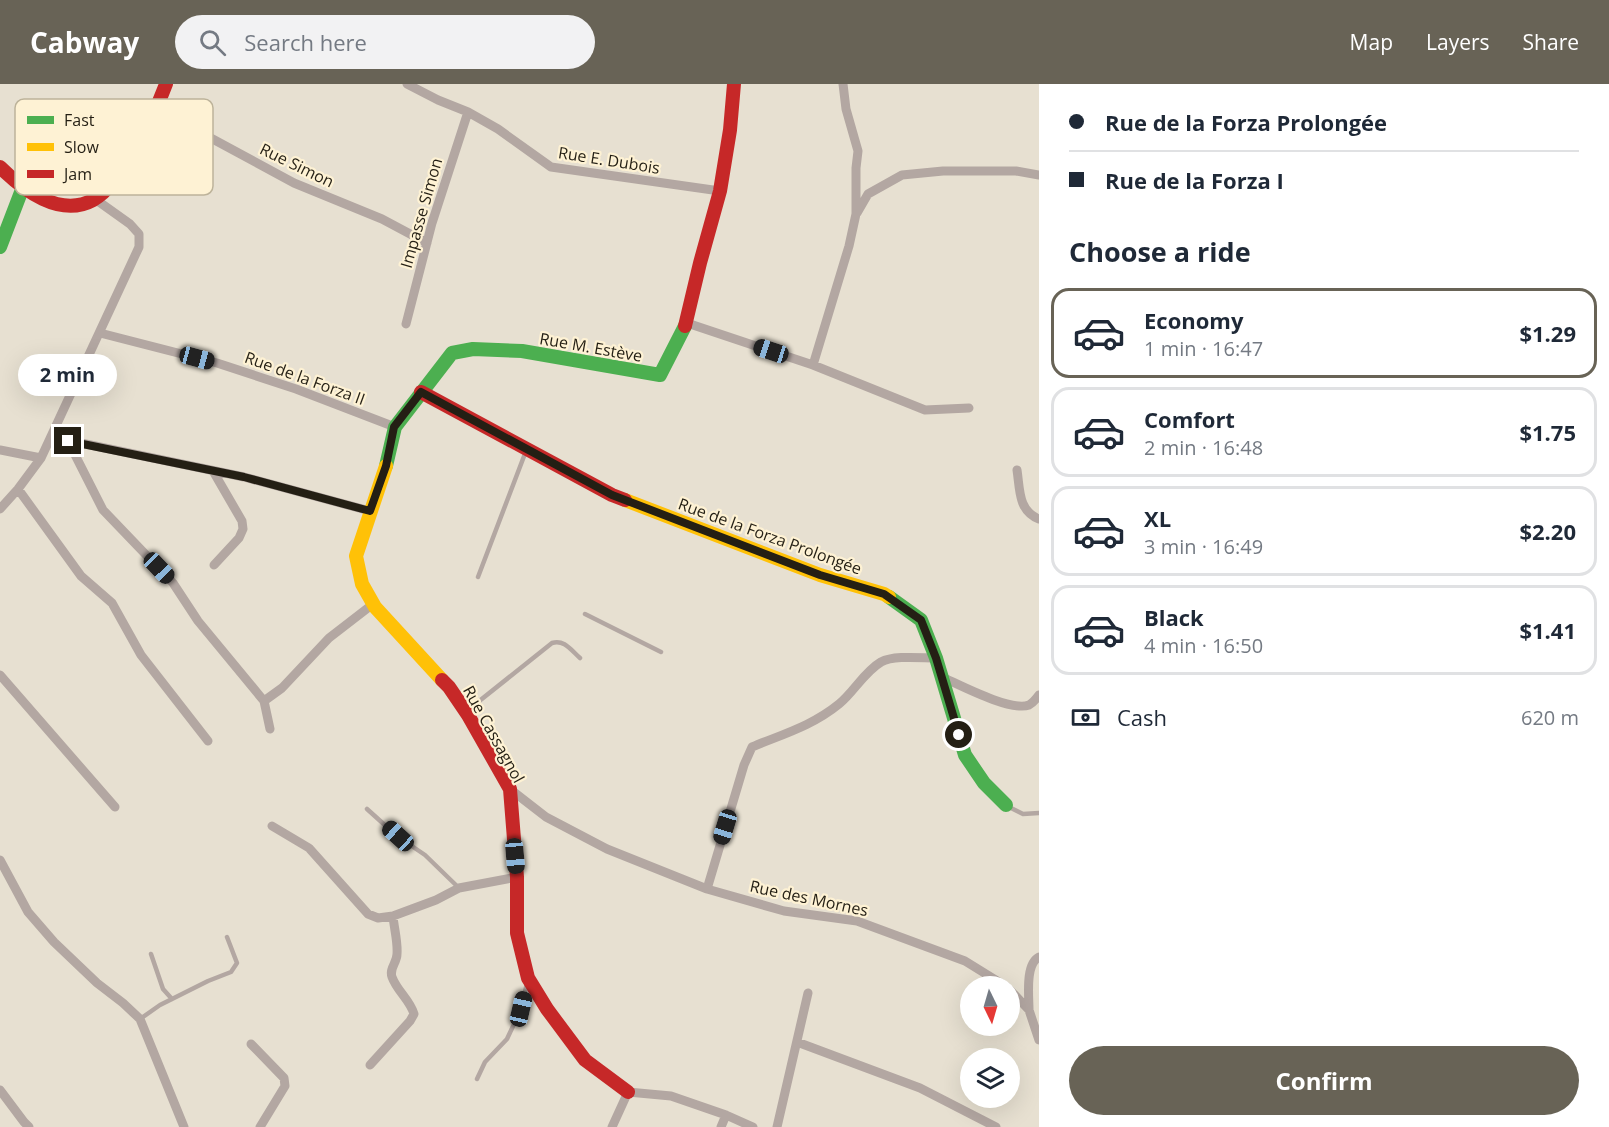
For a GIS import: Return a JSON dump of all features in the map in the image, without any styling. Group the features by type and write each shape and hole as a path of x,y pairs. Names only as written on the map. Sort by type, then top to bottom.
{"street":[{"path":"161,99 166,84"},
{"name":"Rue E. Dubois","path":"407,84 468,112 498,129 551,167 720,191"},
{"name":"Rue M. Estève","path":"394,427 452,353 473,349 522,351 660,375 687,323 700,263 720,191 730,130 734,84"},
{"path":"813,365 849,246 856,214 858,151 846,109 843,84"},
{"name":"Impasse Simon","path":"406,324 427,243 468,112"},
{"name":"Rue Simon","path":"213,139 294,183 382,219 427,243"},
{"path":"0,167 15,181"},
{"path":"856,214 868,194 902,175 943,171 1016,171 1039,175"},
{"path":"0,247 19,195"},
{"path":"34,195 67,204 82,203 100,195"},
{"path":"0,508 18,489 41,458 139,247 139,234 130,224 95,199"},
{"path":"687,323 813,365 925,410 969,408"},
{"name":"Rue de la Forza II","path":"100,333 217,363 296,389 394,427"},
{"name":"Rue de la Forza Prolongée","path":"421,392 612,495 820,575 884,594 921,620 936,658 965,755 984,783 1006,805"},
{"name":"Rue Cassagnol","path":"394,427 386,466 356,556 362,584 373,604 449,687 510,789 517,877 517,933 528,978 547,1009 585,1059 628,1092"},
{"path":"52,437 244,477 370,511"},
{"path":"68,441 103,510 173,583 198,621 264,701 270,729"},
{"path":"0,450 41,458"},
{"path":"1017,470 1021,501 1027,512 1039,519"},
{"path":"213,471 242,521 243,529 239,538 214,565"},
{"path":"18,489 81,576 112,603 141,655 208,741"},
{"path":"264,701 282,688 329,638 373,604"},
{"path":"707,889 744,765 752,747 793,732 839,704 882,661 893,658 936,658"},
{"path":"0,675 115,807"},
{"path":"942,677 998,701 1016,706 1027,706 1039,695"},
{"name":"Rue des Mornes","path":"510,789 546,817 607,849 707,889 784,911 858,921 965,961 989,976"},
{"path":"272,825 309,848 368,914 378,918 393,916 436,900 459,888 517,877"},
{"path":"0,860 28,912 54,942 97,983 140,1019 184,1127"},
{"path":"370,1065 414,1014 412,1006 395,984 392,975 391,970 396,962 397,954 393,916"},
{"path":"1029,1010 1030,969 1034,959 1039,957"},
{"path":"777,1127 808,993"},
{"name":"Rue des Mornes","path":"1020,1001 1029,1010 1039,1040"},
{"path":"797,1042 920,1089 996,1127"},
{"path":"251,1044 284,1078 285,1086 260,1127"},
{"path":"0,1090 29,1127"},
{"path":"612,1127 628,1092 671,1096 726,1115 752,1127"},
{"path":"721,1127 726,1115"}],"lane":[{"path":"478,577 527,449"},
{"path":"585,614 660,652"},
{"path":"466,712 552,643 558,641 564,643 580,658"},
{"path":"1006,805 1023,814 1039,813"},
{"path":"366,809 425,855 459,888"},
{"path":"140,1019 160,1005 231,972 237,963 227,938"},
{"path":"152,954 163,989 172,999"},
{"path":"477,1079 485,1062 507,1039 521,1009 528,978"}],"traffic: fast":[{"path":"0,247 20,195"},
{"path":"386,466 395,427 452,353 473,349 522,351 660,375 685,326"},
{"path":"889,597 921,620 936,658 965,755 984,783 1006,805"}],"traffic: slow":[{"path":"386,466 356,556 362,584 375,607 442,680"},
{"path":"625,500 820,575 889,597"}],"traffic: jam":[{"path":"160,99 166,84"},
{"path":"685,326 720,191 730,130 734,84"},
{"path":"0,167 15,180"},
{"path":"36,195 55,204 68,206 80,205 100,195"},
{"path":"421,392 625,500"},
{"path":"442,680 468,715 510,789 517,877 517,933 528,978 547,1009 585,1060 628,1092"}],"route":[{"path":"68,441 244,477 370,511 386,466 394,427 421,392 612,495 820,575 884,594 921,620 936,658 959,735"}]}
